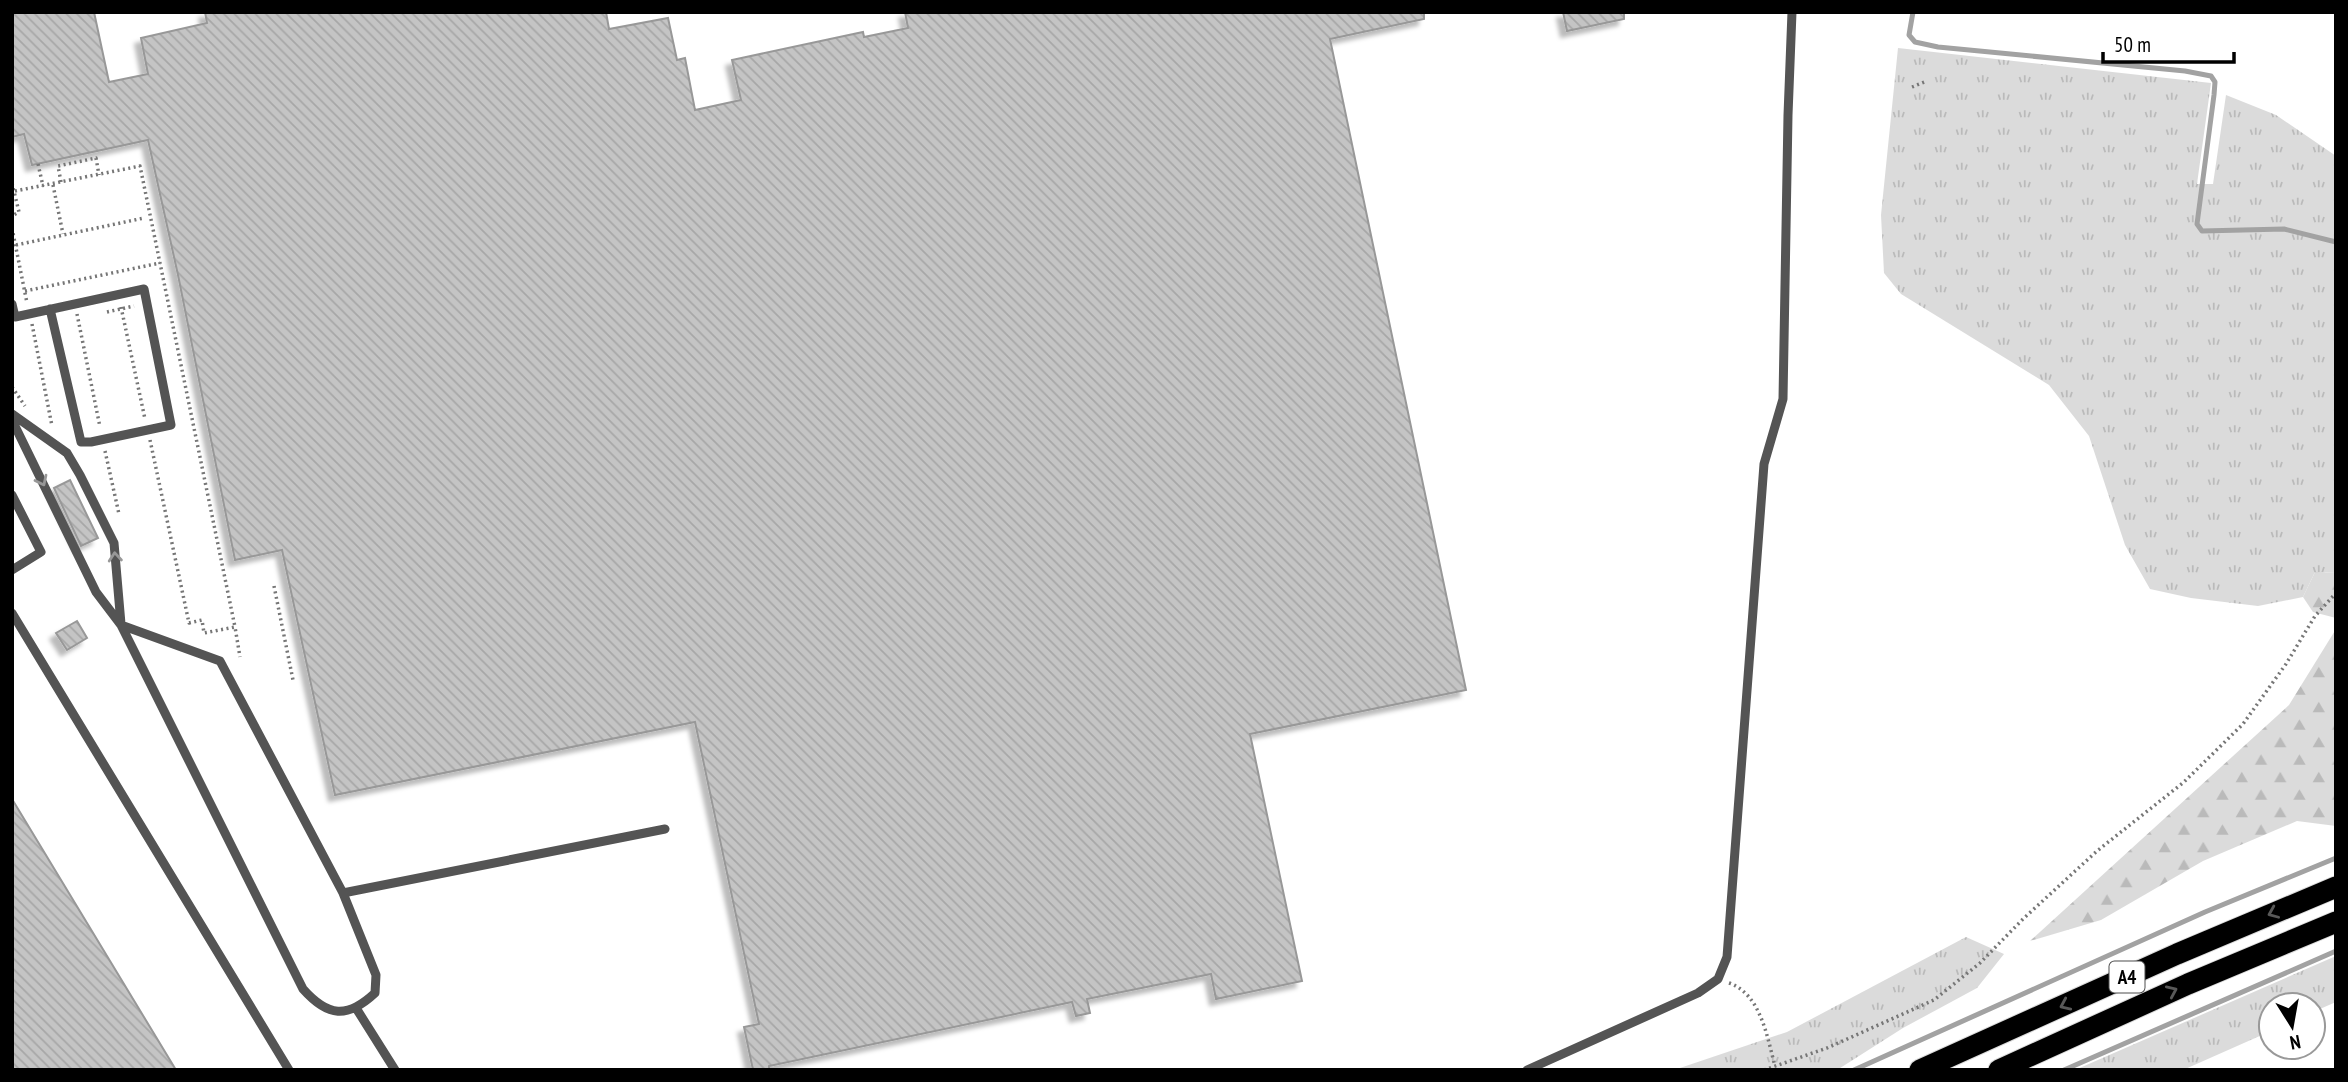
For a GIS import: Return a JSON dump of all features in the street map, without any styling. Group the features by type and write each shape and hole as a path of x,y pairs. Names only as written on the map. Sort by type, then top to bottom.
{"highway":[{"name":"A4","path":"1920,1070 2177,954 2336,887"},
{"name":"A4","path":"1999,1070 2188,984 2336,922"}],"lane":[{"path":"1527,1070 1698,993 1718,979 1727,957 1764,464 1783,399 1792,12"},
{"path":"12,304 15,317 144,289 171,425 80,442 67,453"},
{"path":"50,309 80,442"},
{"path":"12,414 67,453 114,543 121,625"},
{"path":"12,420 96,592 121,625 303,989 327,1010 349,1012 356,1008 375,993 376,975 343,893 220,661 121,625"},
{"path":"12,495 41,552 12,570"},
{"path":"12,613 289,1070"},
{"path":"343,893 665,828"},
{"path":"356,1008 395,1070"}],"path":[{"path":"1912,87 1927,81"},
{"path":"58,166 96,158 99,175"},
{"path":"56,160 61,182"},
{"path":"38,164 43,186"},
{"path":"15,191 140,166 229,591 240,657"},
{"path":"12,184 19,212 12,216"},
{"path":"53,184 63,234"},
{"path":"16,244 144,218"},
{"path":"12,228 52,429"},
{"path":"25,291 160,262"},
{"path":"118,294 189,623 202,620 204,634 235,627"},
{"path":"75,304 119,514"},
{"path":"274,586 293,680"},
{"path":"1764,1070 1827,1048 1934,1000 1980,963 2022,919 2097,851 2184,782 2243,724 2286,664 2315,616 2336,593"},
{"path":"1718,979 1737,986 1749,996 1762,1021 1775,1066"}],"green space":[{"path":"1898,48 2211,83 2197,184 2213,184 2226,95 2276,115 2336,156 2336,573 2315,572 2303,597 2258,606 2191,598 2150,589 2125,545 2089,436 2049,385 1901,294 1884,273 1881,215"},
{"path":"2315,572 2336,573 2336,618 2313,612 2303,597"},
{"path":"2336,629 2336,826 2297,821 2203,861 2101,920 2030,941 2289,705"},
{"path":"1966,937 2004,954 1977,988 1903,1028 1837,1070 1674,1070 1787,1032"},
{"path":"2336,956 2336,1002 2327,1006 2327,991 2257,991 2257,1037 2183,1070 2075,1070"}],"building":[{"path":"12,12 94,12 109,82 148,74 141,38 207,23 205,12 606,12 609,29 668,18 677,60 685,58 695,110 741,100 732,60 863,32 864,37 908,28 905,12 1424,12 1424,19 1330,39 1466,690 1250,734 1302,981 1216,999 1211,974 1087,999 1090,1013 1076,1016 1072,1002 769,1066 769,1070 753,1070 744,1027 759,1024 695,722 335,795 282,550 235,560 148,140 32,165 24,134 12,137"},
{"path":"1563,12 1624,12 1624,19 1567,31"},
{"path":"70,480 98,538 81,546 54,488"},
{"path":"77,621 87,638 67,650 56,633"},
{"path":"12,799 176,1070 12,1070"}],"waterway":[{"path":"1913,12 1909,35 1915,42 1938,47 2185,71 2211,76 2215,82 2214,95 2197,224 2202,231 2284,229 2336,242"},
{"path":"1854,1070 2205,912 2336,858"},
{"path":"2064,1070 2336,951"}]}
